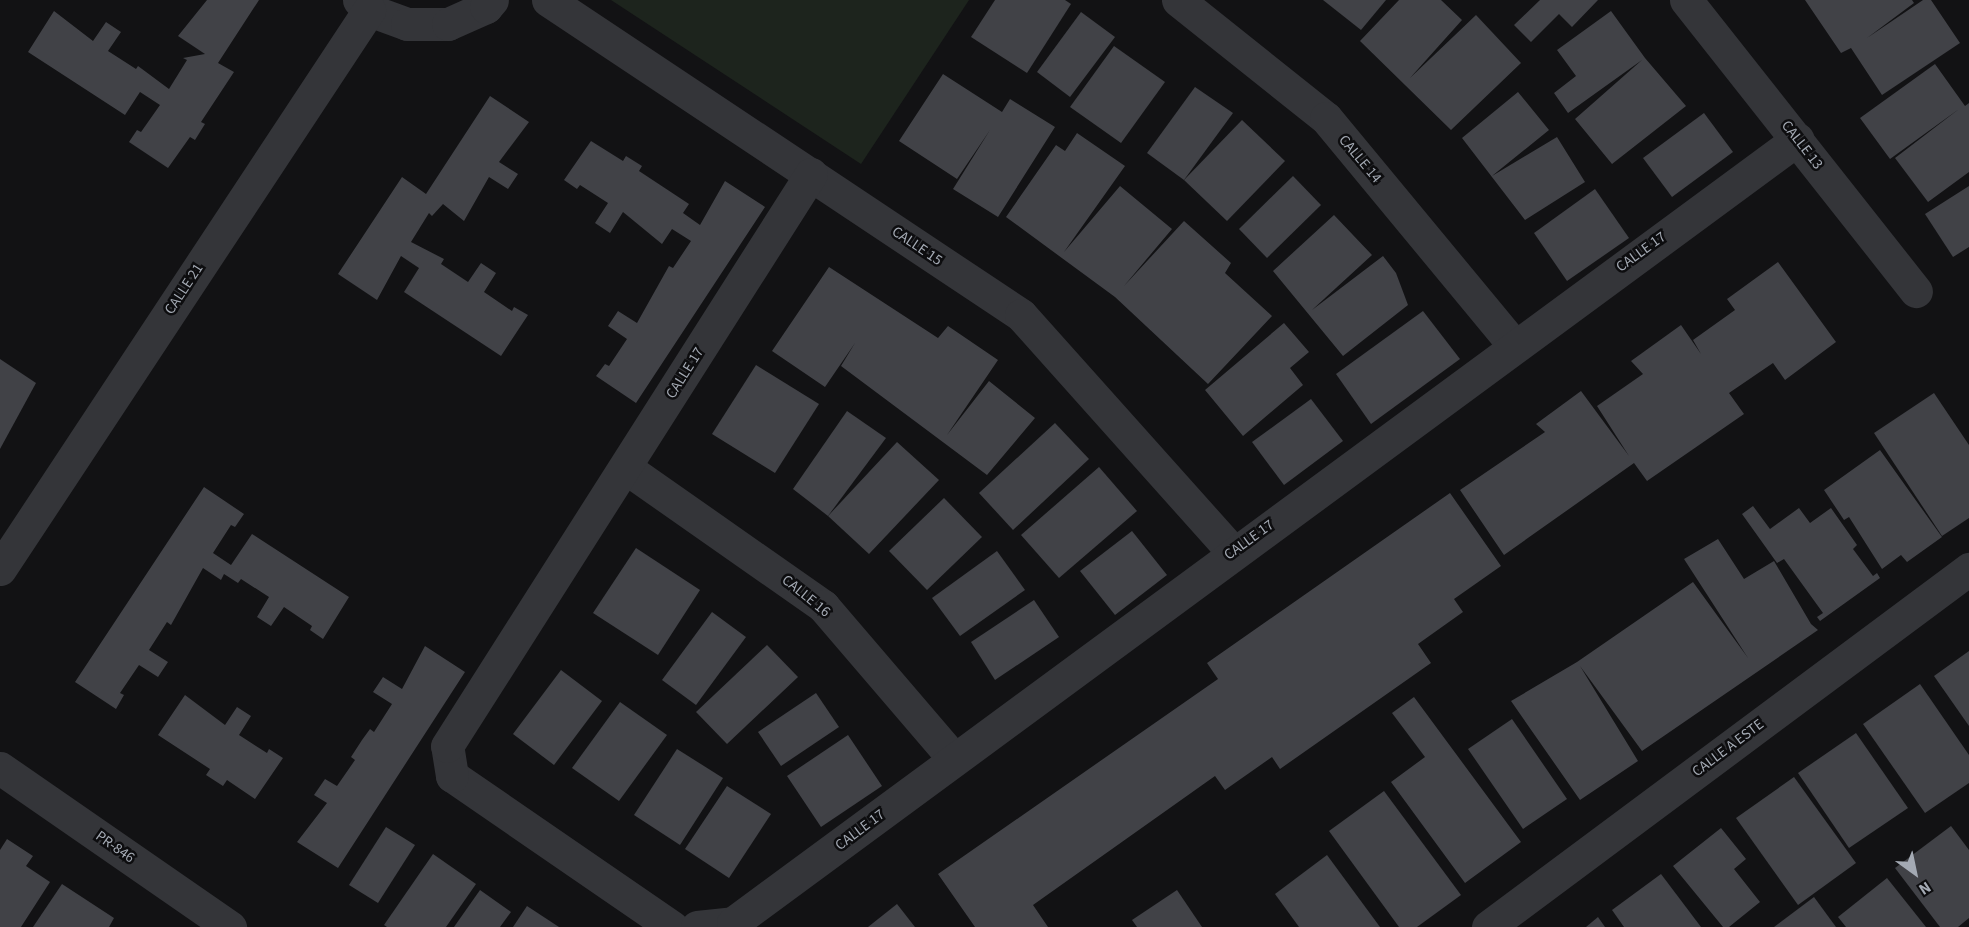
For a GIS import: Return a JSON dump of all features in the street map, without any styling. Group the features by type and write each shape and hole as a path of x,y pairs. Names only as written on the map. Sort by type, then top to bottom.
{"street":[{"path":"364,5 407,24 448,24 486,7 492,0"},
{"name":"CALLE 15","path":"548,0 1021,315 1233,552"},
{"name":"CALLE 14","path":"1178,0 1326,118 1515,345"},
{"name":"CALLE 13","path":"1686,0 1916,291"},
{"name":"CALLE 21","path":"0,569 364,5"},
{"name":"CALLE 17","path":"697,927 733,923 1233,552 1798,139"},
{"name":"CALLE 17","path":"672,927 452,776 447,746 626,468 810,174"},
{"name":"CALLE 16","path":"626,468 823,606 954,759"},
{"name":"CALLE A ESTE","path":"1488,927 1969,569"},
{"name":"PR-846","path":"0,768 230,927"}],"shaded area":[{"path":"611,0 969,0 861,164"}],"building":[{"path":"207,0 259,0 218,63 234,72 201,122 205,124 195,140 190,137 168,168 129,142 137,130 141,132 160,105 140,92 125,115 28,52 54,11 93,41 106,22 121,32 108,51 136,69 138,66 169,89 187,60 183,58 205,54 178,36"},
{"path":"995,0 1065,0 1071,4 1027,73 971,37"},
{"path":"1323,0 1386,0 1361,30"},
{"path":"1399,0 1441,0 1462,20 1410,78 1476,15 1521,63 1451,130 1360,41"},
{"path":"1540,0 1598,0 1572,27 1559,14 1531,42 1514,25"},
{"path":"1805,0 1912,0 1914,3 1867,38 1923,0 1931,0 1960,43 1882,95 1851,48 1841,53"},
{"path":"1611,11 1645,58 1686,106 1612,164 1575,119 1642,60 1568,113 1554,93 1576,76 1557,50"},
{"path":"1081,12 1115,37 1070,97 1037,72"},
{"path":"1114,46 1165,82 1121,143 1070,107"},
{"path":"1935,64 1965,106 1969,103 1969,172 1928,202 1895,158 1959,109 1890,159 1860,118"},
{"path":"943,74 1002,112 1010,99 1055,127 998,217 953,189 990,130 957,179 899,141"},
{"path":"1195,87 1233,113 1184,180 1147,153"},
{"path":"1518,92 1549,130 1492,176 1557,137 1585,182 1525,220 1462,138"},
{"path":"490,96 529,122 499,162 518,174 508,189 489,177 464,221 443,204 432,216 429,213 411,242 444,259 441,264 468,282 481,263 496,273 484,292 512,311 514,307 528,315 501,356 404,292 419,268 401,256 377,300 338,274 402,177 426,194"},
{"path":"1704,113 1733,152 1672,197 1643,158"},
{"path":"1242,120 1285,161 1227,221 1184,180"},
{"path":"1077,133 1125,166 1064,252 1120,186 1172,229 1124,286 1184,221 1231,263 1225,273 1272,316 1208,384 1115,297 1006,217 1056,145 1065,151"},
{"path":"591,141 623,161 626,156 642,166 639,171 689,204 683,213 700,225 725,181 765,207 636,403 596,376 605,364 609,366 627,339 608,326 618,311 637,323 669,266 673,268 691,241 672,229 662,244 623,212 610,233 595,223 608,203 580,185 577,189 564,180"},
{"path":"1293,176 1321,205 1267,258 1239,229"},
{"path":"1969,186 1969,247 1953,257 1925,214"},
{"path":"1595,189 1629,238 1567,281 1534,233"},
{"path":"1334,215 1372,255 1312,310 1383,256 1396,273 1408,305 1343,356 1273,271"},
{"path":"1778,262 1836,342 1785,380 1773,363 1729,393 1744,414 1647,481 1634,463 1504,555 1460,490 1545,432 1536,424 1581,391 1629,456 1597,406 1643,374 1631,361 1681,325 1701,354 1693,340 1735,310 1727,299"},
{"path":"829,267 938,338 948,326 998,360 947,435 989,381 1035,418 987,475 841,366 855,343 825,387 772,351"},
{"path":"1423,311 1460,359 1371,424 1336,374"},
{"path":"1284,323 1309,352 1290,368 1303,385 1243,436 1205,390"},
{"path":"0,359 36,383 0,449"},
{"path":"756,365 819,404 775,473 712,434"},
{"path":"1934,393 1969,445 1969,518 1942,536 1874,433"},
{"path":"1311,399 1343,441 1284,485 1252,442"},
{"path":"847,411 886,438 828,516 793,489"},
{"path":"1055,423 1089,459 1013,530 979,493"},
{"path":"897,442 939,480 869,554 828,516"},
{"path":"1880,450 1942,537 1907,562 1901,555 1882,569 1849,517 1844,520 1824,490"},
{"path":"1099,467 1137,511 1059,578 1021,535"},
{"path":"204,487 244,514 235,527 231,525 213,553 231,565 252,534 349,597 323,639 310,630 312,626 284,607 271,626 257,617 269,597 241,579 238,583 224,574 221,580 203,568 171,625 167,622 149,650 168,662 158,677 139,665 120,693 124,695 116,709 75,682"},
{"path":"1450,493 1501,566 1454,599 1463,612 1418,644 1431,663 1280,769 1272,757 1225,790 1215,776 1033,905 1048,927 975,927 938,874 1218,679 1207,663"},
{"path":"944,498 982,537 927,590 889,551"},
{"path":"1753,506 1770,529 1799,508 1810,523 1831,508 1857,545 1853,549 1873,576 1877,573 1880,578 1820,621 1817,617 1823,613 1784,559 1777,563 1742,514"},
{"path":"1132,531 1167,575 1115,615 1080,571"},
{"path":"1718,539 1744,579 1774,561 1811,624 1818,630 1642,751 1580,666 1638,761 1580,800 1511,701 1577,662 1693,582 1748,658 1684,559"},
{"path":"636,548 700,590 658,655 593,613"},
{"path":"997,551 1025,590 960,636 932,598"},
{"path":"1034,600 1059,637 995,680 971,642"},
{"path":"712,612 746,637 696,705 662,680"},
{"path":"767,645 798,677 727,744 696,712"},
{"path":"425,646 465,672 338,868 297,842 327,803 314,795 325,779 337,786 355,760 351,757 362,740 370,729 374,732 392,704 373,692 383,677 402,689"},
{"path":"1969,651 1969,726 1934,676"},
{"path":"561,670 602,701 554,765 513,734"},
{"path":"1920,684 1969,755 1969,783 1925,813 1863,724"},
{"path":"816,693 839,727 781,766 758,732"},
{"path":"185,695 225,725 237,707 251,716 239,735 267,753 269,749 283,758 255,799 227,780 223,786 206,775 210,769 158,735"},
{"path":"1414,697 1521,842 1465,883 1391,782 1425,757 1392,713"},
{"path":"620,702 667,735 619,801 572,768"},
{"path":"1512,719 1567,799 1523,829 1468,749"},
{"path":"1856,733 1908,808 1849,848 1798,773"},
{"path":"848,735 882,786 821,827 787,776"},
{"path":"677,749 723,778 680,845 634,815"},
{"path":"1794,777 1856,863 1798,905 1736,818"},
{"path":"727,786 771,814 729,878 685,849"},
{"path":"1384,791 1461,895 1417,927 1399,927 1329,831"},
{"path":"1951,826 1969,850 1969,918 1958,927 1940,927 1895,868"},
{"path":"386,827 415,845 378,903 349,885"},
{"path":"1721,828 1746,859 1734,869 1760,902 1729,927 1723,927 1673,866"},
{"path":"7,839 33,856 26,866 50,882 21,927 0,927 0,850"},
{"path":"433,854 476,884 446,927 387,927 384,925"},
{"path":"1327,855 1380,927 1299,927 1275,894"},
{"path":"1661,874 1701,927 1624,927 1612,910"},
{"path":"1887,878 1926,927 1846,927 1838,917"},
{"path":"62,884 114,918 109,927 33,927"},
{"path":"480,890 511,912 500,927 454,927"},
{"path":"1177,890 1202,927 1137,927 1132,920"},
{"path":"1814,897 1836,927 1774,927"},
{"path":"897,904 915,927 868,927"},
{"path":"527,906 559,927 513,927"},
{"path":"1598,917 1605,927 1586,927"}]}
